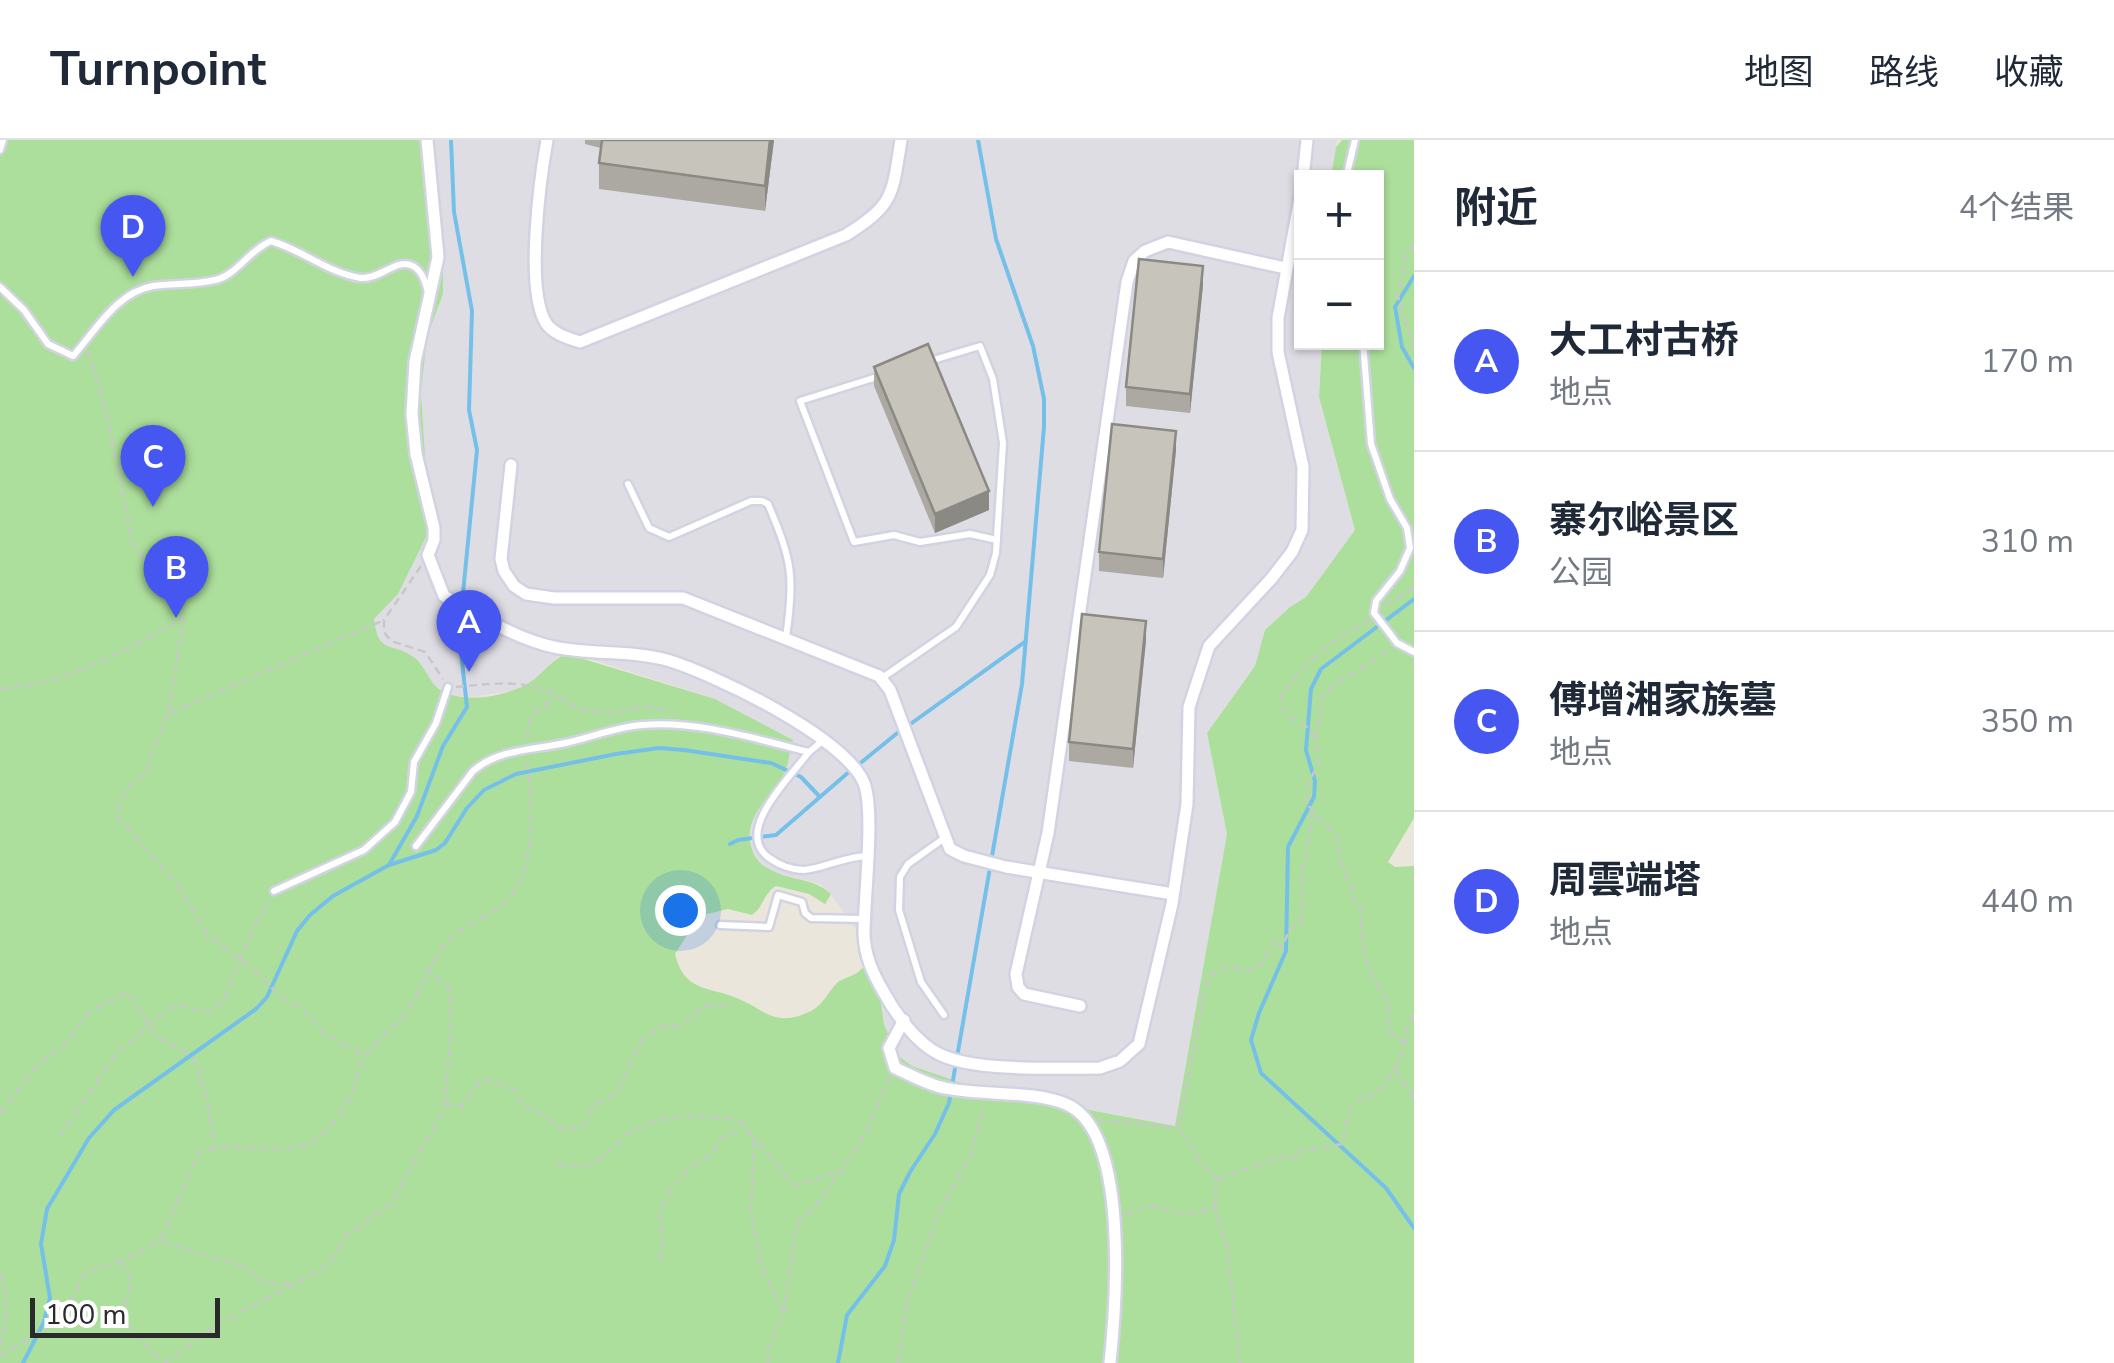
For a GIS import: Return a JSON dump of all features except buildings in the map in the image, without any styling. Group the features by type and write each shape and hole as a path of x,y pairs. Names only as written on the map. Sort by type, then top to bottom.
{"street":[{"path":"427,140 438,257 415,362 412,414 416,454 434,528 428,555 444,596 530,640 554,648 668,660 758,700 825,739 855,767 869,806 864,919 865,951 872,973 892,1009 922,1042 968,1062 1100,1068 1120,1062 1139,1044 1173,894 1187,804 1190,706 1197,677 1209,646 1292,552 1302,530 1303,467 1278,352 1278,318 1294,225"},
{"path":"547,140 535,242 540,304 544,321 556,333 580,342 846,235 889,200 901,140"},
{"path":"1304,170 1307,140"},
{"path":"1080,1006 1034,996 1018,987 1016,974 1048,833 1127,282 1134,262 1145,251 1168,242 1285,268"},
{"path":"511,465 501,559 514,586 526,594 554,598 682,598 881,679 890,690 950,848 976,860 1173,894"},
{"path":"904,1020 890,1048 895,1068 940,1087 1065,1104 1087,1118 1111,1180 1117,1295 1110,1363"}],"lane":[{"path":"0,150 4,140"},
{"path":"1348,170 1355,140"},
{"path":"0,286 24,310 48,344 73,356 125,294 148,287 218,280 255,247 272,241 358,278 376,278 409,263 418,269 430,299"},
{"path":"881,679 956,627 990,575 997,540 1004,443 993,379 980,346 926,362"},
{"path":"1364,350 1371,444 1390,499 1407,528 1410,548 1400,571 1376,602 1376,617 1397,644 1414,652"},
{"path":"890,373 800,400 854,542 894,535 920,542 970,534 997,540"},
{"path":"628,484 650,528 669,537 752,501 768,504 788,551 793,577 786,639"},
{"path":"274,891 364,850 395,822 411,792 414,762 452,687"},
{"path":"416,846 473,770 484,761 527,749 632,726 686,726 809,752"},
{"path":"825,739 809,752 757,824 754,842 769,858 807,870 847,857 866,856"},
{"path":"944,1016 921,982 898,910 900,877 908,864 946,837"},
{"path":"720,925 769,928 778,896 802,902 811,918 864,919"}],"path":[{"path":"1414,245 1406,250 1398,297 1414,348"},
{"path":"86,342 107,415 132,544 184,618 168,714 148,762 148,772 126,788 116,815 179,887 206,933 282,998 304,1011 325,1034 364,1056"},
{"path":"168,714 384,620 428,555"},
{"path":"1316,740 1308,727 1287,716 1280,698 1298,668 1414,587"},
{"path":"0,688 58,680 92,668 184,618"},
{"path":"384,620 384,632 391,641 425,652 452,687 518,683 589,712 658,707 686,726"},
{"path":"1397,644 1323,693 1316,740 1318,762 1308,784 1307,804 1337,836 1342,868 1360,908 1370,972 1388,1003 1388,1030 1404,1043"},
{"path":"0,1356 60,1321 88,1271 120,1261 160,1241 198,1153 215,1145 304,1146 319,1137 350,1099 364,1056 400,1020 447,942 472,921 500,908 516,889 528,854 533,807 527,749 530,717 556,696"},
{"path":"1240,1363 1227,1247 1215,1206 1216,1179 1179,1128 1210,974 1233,966 1240,972 1258,968 1276,940 1281,949 1290,929 1301,924 1302,874 1312,808"},
{"path":"59,1136 119,1050 132,1043 148,1025 174,1005 211,1012 224,1000 255,925 274,891"},
{"path":"120,1261 131,1280 125,1305 126,1324 164,1363 212,1328 326,1267 346,1236 390,1205 445,1103 450,990 428,969"},
{"path":"0,1113 38,1064 66,1043 87,1014 127,992 159,1038 176,1044 196,1060 200,1071 196,1076 206,1091 215,1145"},
{"path":"445,1103 461,1106 479,1083 488,1078 515,1090 522,1106 538,1111 564,1130 582,1126 595,1106 617,1092 642,1039 664,1026 680,1026 703,1007 732,1004"},
{"path":"1216,1179 1288,1155 1298,1160 1301,1151 1343,1144 1355,1102 1377,1092 1390,1078 1408,1020 1414,1017"},
{"path":"1396,1062 1395,1069 1414,1099"},
{"path":"768,1363 768,1347 784,1314 796,1224 822,1198 865,1135 895,1068"},
{"path":"898,1363 907,1304 938,1214 972,1152 986,1094"},
{"path":"557,1164 578,1168 592,1165 639,1128 668,1119 716,1116 741,1121 754,1142 750,1214 761,1266 784,1314"},
{"path":"1087,1118 1179,1128"},
{"path":"744,1127 766,1148 782,1175 795,1185 837,1173"},
{"path":"659,1259 665,1245 660,1214 673,1189 694,1163 713,1154 719,1140 744,1127"},
{"path":"1113,1219 1152,1206 1188,1216 1215,1206"},
{"path":"160,1241 246,1267 267,1284 295,1283"},
{"path":"0,1274 7,1323 0,1346"}],"shaded area":[{"path":"430,140 1337,140 1332,170 1294,170 1294,350 1322,350 1319,397 1355,530 1306,597 1265,630 1255,666 1207,733 1227,834 1176,1126 1089,1110 1054,1095 963,1083 912,1066 896,1054 884,1024 874,956 831,894 820,884 776,873 758,863 751,845 754,814 784,773 792,740 715,699 584,657 557,657 532,681 513,691 471,697 450,695 436,687 401,652 385,647 376,636 374,619 390,601 436,517 425,455 421,393 427,336 443,294"}],"green space":[{"path":"0,140 430,140 443,252 443,294 427,337 421,393 425,455 436,517 398,594 374,619 379,638 415,658 439,689 460,697 485,697 521,687 567,654 715,699 793,740 780,781 754,816 752,849 757,860 769,869 818,885 831,894 825,904 809,894 776,886 752,915 728,909 699,916 675,954 679,967 692,982 772,1016 788,1018 815,1008 837,983 857,973 874,956 884,1024 896,1054 912,1066 962,1083 1054,1095 1089,1110 1175,1126 1227,834 1207,733 1255,666 1265,630 1306,597 1355,530 1319,397 1322,350 1384,350 1384,170 1332,170 1336,147 1342,140 1414,140 1414,818 1388,862 1395,867 1414,866 1414,1363 0,1363"}],"waterway":[{"path":"23,1363 44,1322 50,1298 41,1244 47,1209 89,1138 114,1110 256,1009 267,997 297,931 310,915 333,896 389,865 417,816 443,746 467,707 459,634 477,450 469,410 472,311 454,212 451,140"},
{"path":"838,1363 847,1315 885,1266 894,1240 899,1194 949,1103 1022,684 1044,399 1033,346 996,239 978,140"},
{"path":"1414,276 1395,307 1402,347 1414,368"},
{"path":"1414,599 1321,669 1311,689 1306,750 1315,781 1314,797 1288,847 1286,951 1251,1040 1261,1073 1386,1188 1414,1228"},
{"path":"909,725 1026,641"},
{"path":"858,765 901,730"},
{"path":"389,865 436,850 484,790 516,774 616,754 659,748 771,763 801,777 820,797"},
{"path":"730,844 776,835 850,771"}],"place":[{"name":"周雲端塔","path":"133,277"},
{"name":"傅增湘家族墓","path":"153,507"},
{"name":"寨尔峪景区","path":"176,618"},
{"name":"大工村古桥","path":"469,672"}]}
